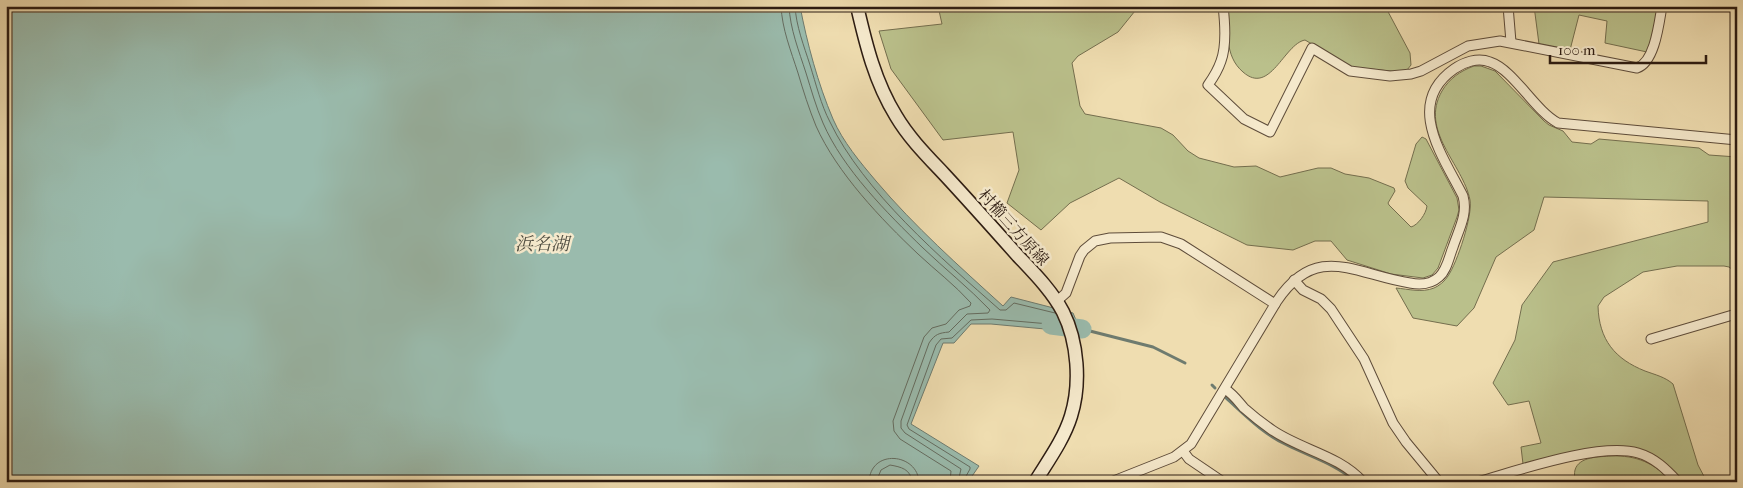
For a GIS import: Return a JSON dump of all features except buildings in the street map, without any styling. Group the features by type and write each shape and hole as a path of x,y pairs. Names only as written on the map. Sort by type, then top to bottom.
{"main road":[{"name":"村櫛三方原線","path":"857,6 866,48 880,87 896,116 918,146 1057,301 1069,328 1077,379 1074,405 1066,429 1035,482"}],"street":[{"path":"1223,6 1225,20 1224,53 1219,67 1208,86 1244,119 1270,132 1312,48 1350,71 1374,75 1400,76 1421,71 1458,50 1478,43 1511,42 1637,68 1645,63 1651,52 1656,38 1662,6"},
{"path":"1508,6 1511,42"},
{"path":"1478,43 1482,60"},
{"path":"1111,482 1174,457 1183,451 1197,436 1283,291 1294,280 1311,270 1334,266 1346,266 1390,280 1418,284 1430,283 1440,276 1446,266 1465,211 1462,196 1431,132 1429,121 1431,100 1447,74 1464,63 1472,60 1482,60 1498,66 1548,116 1558,123 1737,140"},
{"path":"1057,301 1066,293 1080,256 1084,250 1096,241 1110,238 1162,238 1181,244 1275,304"},
{"path":"1294,280 1303,290 1321,299 1331,309 1364,359 1396,428 1439,482"},
{"path":"1651,339 1736,314 1737,319"},
{"path":"1224,389 1230,392 1258,420 1273,431 1336,461 1348,468 1363,482"},
{"path":"1183,451 1189,459 1220,481"},
{"path":"1477,482 1565,458 1593,453 1624,451 1650,458 1661,465 1678,482"}],"green space":[{"path":"938,6 1139,6 1118,32 1078,56 1072,63 1080,106 1085,114 1161,128 1173,135 1188,151 1199,158 1234,167 1256,166 1280,177 1318,168 1331,168 1345,174 1369,178 1394,188 1395,191 1388,203 1411,227 1421,219 1427,206 1408,188 1405,181 1416,144 1422,137 1426,139 1457,198 1459,210 1438,268 1432,275 1423,278 1391,274 1347,260 1331,241 1315,241 1293,250 1247,245 1160,202 1119,178 1070,203 1041,230 1007,203 1019,170 1013,132 943,140 891,69 879,31 942,24"},
{"path":"1227,6 1385,6 1410,53 1411,65 1407,70 1400,72 1351,67 1305,40 1290,50 1269,73 1261,78 1253,78 1237,66 1230,50 1227,33"},
{"path":"1534,6 1658,6 1647,52 1605,43 1607,21 1579,15 1570,50 1539,44"},
{"path":"1474,66 1481,66 1495,71 1544,121 1563,131 1572,142 1591,144 1599,139 1699,148 1709,155 1737,157 1737,273 1724,266 1677,266 1643,272 1604,297 1598,306 1599,318 1605,338 1617,354 1634,366 1664,378 1673,384 1698,465 1707,482 1684,482 1670,466 1652,454 1622,446 1571,452 1523,464 1521,447 1541,443 1529,401 1508,405 1493,383 1515,340 1522,305 1553,262 1708,222 1708,201 1544,197 1534,230 1496,257 1474,308 1457,326 1413,318 1396,288 1425,290 1438,286 1452,270 1460,250 1467,227 1470,200 1466,187 1439,134 1436,106 1442,91 1448,83 1464,70"},
{"path":"1629,457 1645,462 1666,475 1672,482 1574,482 1575,470 1581,462 1590,458"}],"water":[{"name":"浜名湖","path":"6,6 800,6 822,92 833,119 847,144 876,181 922,230 1003,306 1011,297 1073,313 1077,332 991,324 971,324 954,343 943,343 911,424 979,466 968,482 908,482 890,477 887,482 6,482"}],"waterway":[{"path":"1051,325 1082,329"},
{"path":"1082,329 1153,347 1185,363"},
{"path":"1212,385 1215,388"},
{"path":"1226,398 1255,424 1278,441 1332,466 1356,482"}]}
